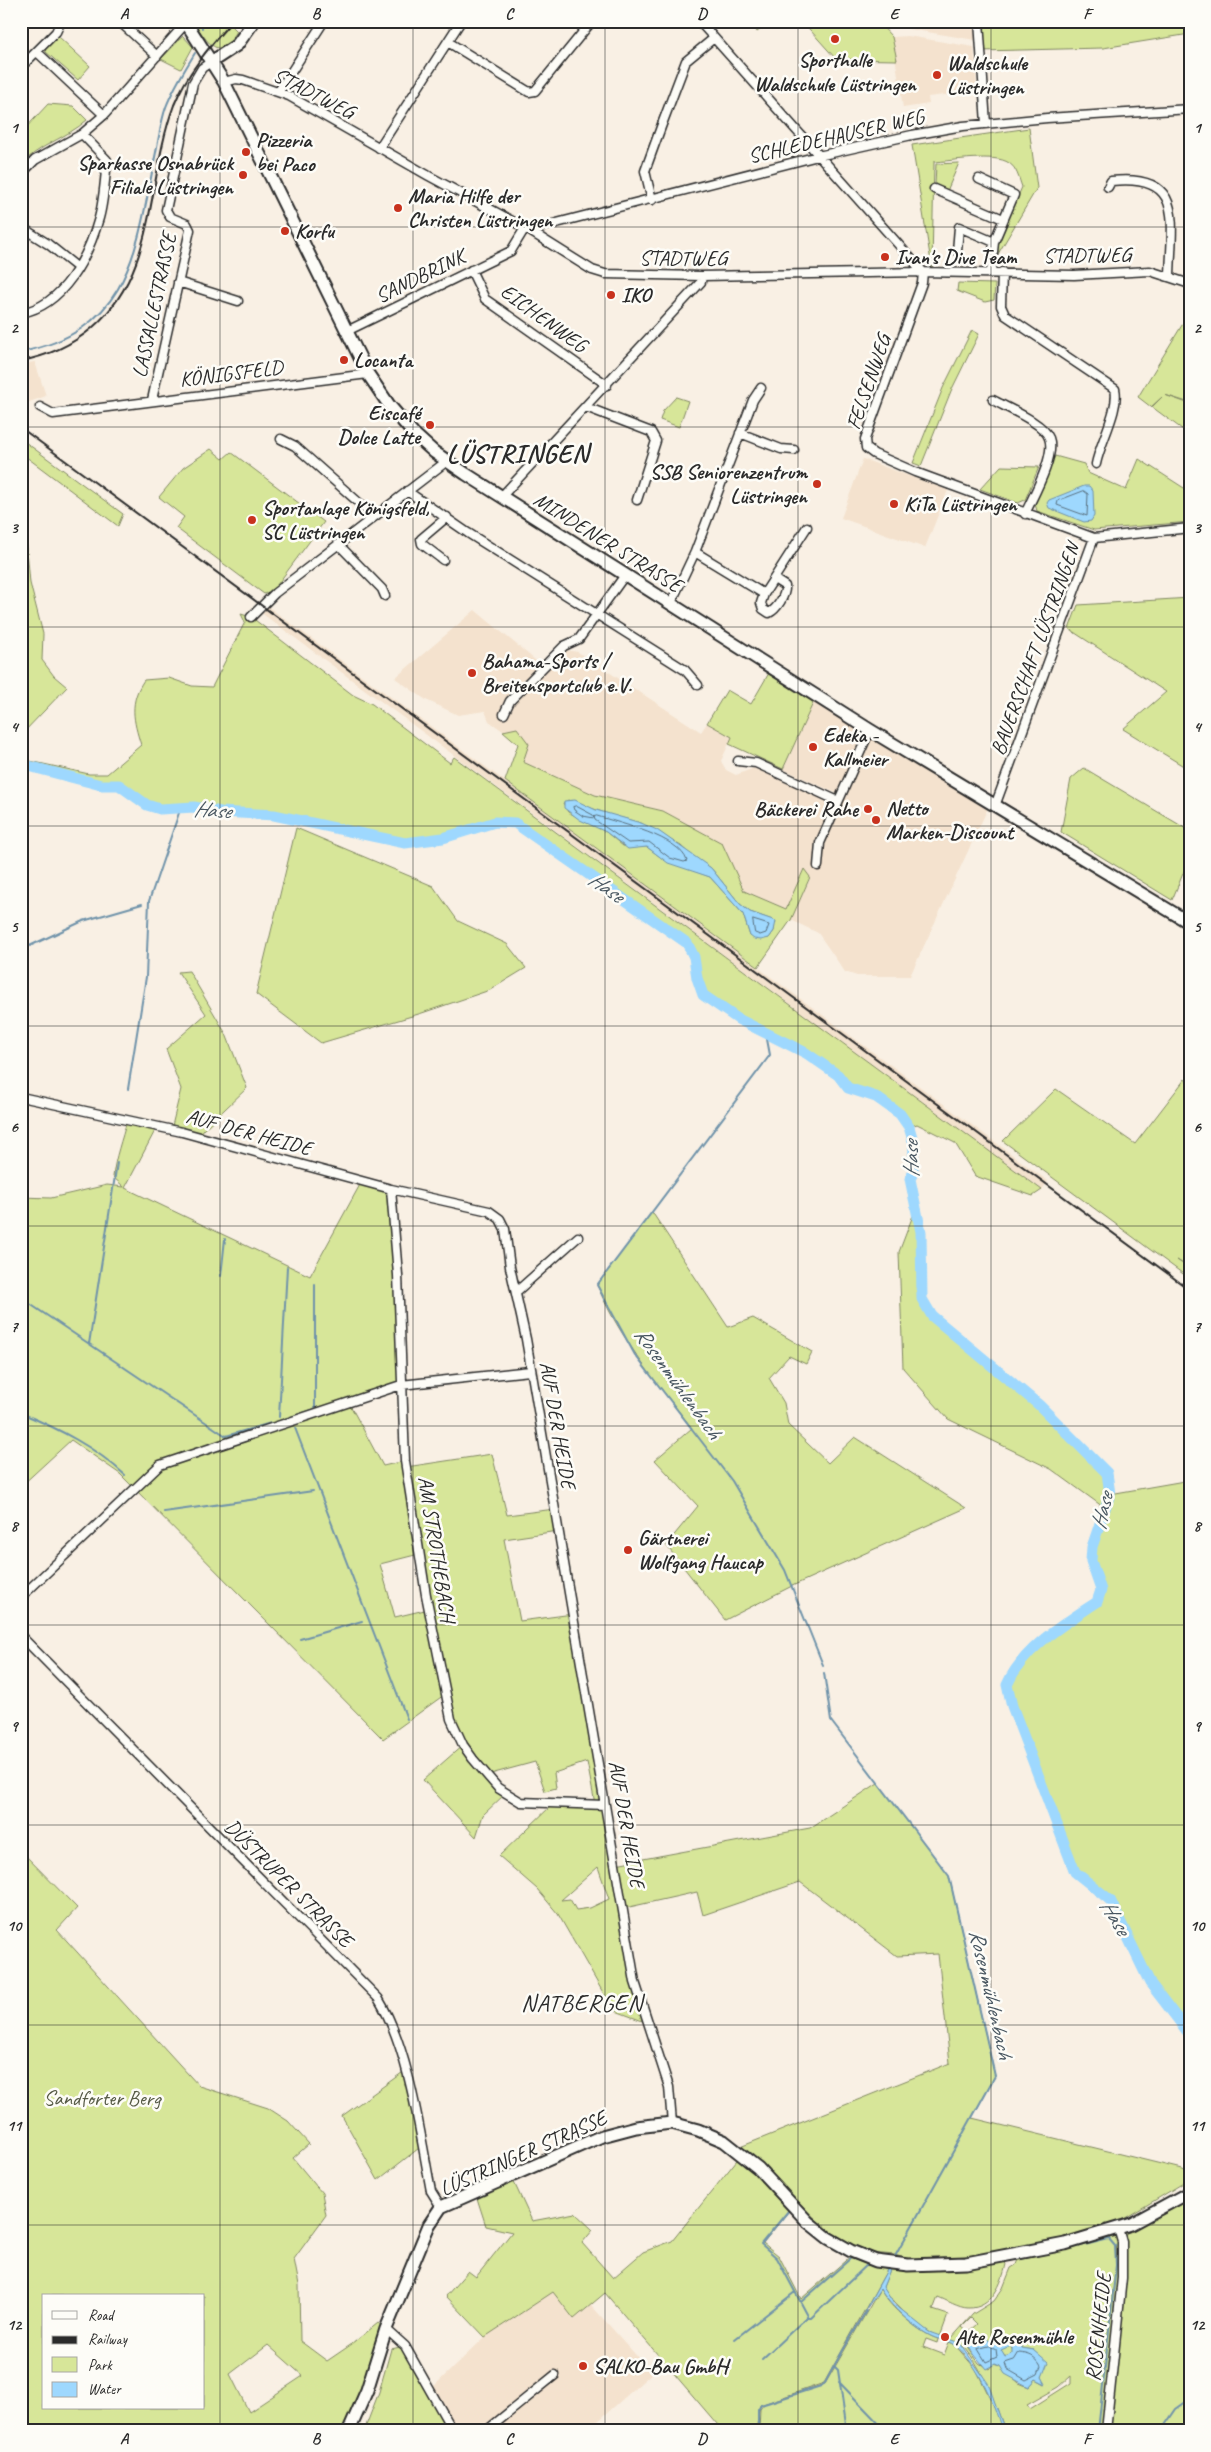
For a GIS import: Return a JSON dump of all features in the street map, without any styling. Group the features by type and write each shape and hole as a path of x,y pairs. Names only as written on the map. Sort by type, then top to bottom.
{"main road":[{"path":"211,62 237,45 254,21"},
{"name":"MINDENER STRASSE","path":"185,22 224,82 368,374 389,405 413,433 447,461 501,497 870,730 1190,923"},
{"name":"LÜSTRINGER STRASSE","path":"349,2431 367,2390 386,2329 429,2225 441,2207 602,2136 636,2127 672,2123 698,2130 724,2141 758,2168 808,2222 828,2238 851,2251 876,2261 908,2265 966,2263 1065,2244 1118,2228 1190,2192"}],"street":[{"path":"21,68 56,32 61,21"},
{"path":"118,21 158,56"},
{"path":"279,91 324,21"},
{"path":"380,148 461,21"},
{"path":"448,42 528,92 535,91 592,21"},
{"path":"699,21 923,272"},
{"path":"979,21 986,124"},
{"path":"21,174 35,160 82,134 104,116 158,56 185,22"},
{"path":"652,200 645,170 686,61 714,38"},
{"path":"37,52 104,116"},
{"name":"LASSALLESTRASSE","path":"152,400 190,230 187,224 170,217 166,210 193,83 202,68 211,62"},
{"name":"STADTWEG","path":"224,82 236,79 243,80 279,91 525,228 592,270 605,274 702,276 1002,272 1074,275 1150,271 1190,284"},
{"name":"SCHLEDEHAUSER WEG","path":"525,228 537,228 818,156 912,134 986,124 1190,109"},
{"path":"21,313 32,311 51,299 78,268 99,218 107,160 82,134"},
{"path":"979,179 1014,195 994,242 991,272"},
{"path":"1108,187 1111,181 1134,179 1152,183 1163,192 1170,207 1170,277"},
{"path":"934,189 1003,219"},
{"path":"21,227 48,244 78,268"},
{"path":"957,251 956,232 959,227 994,242"},
{"name":"SANDBRINK","path":"347,331 511,251 525,228"},
{"name":"EICHENWEG","path":"472,270 485,299 606,385"},
{"name":"FELSENWEG","path":"923,272 922,283 865,439 866,448 874,454 915,472 1094,538"},
{"path":"1002,272 1001,306 1005,315 1108,382 1115,389 1118,398 1099,450 1096,464"},
{"path":"501,497 701,282 702,276"},
{"path":"178,282 238,301"},
{"name":"KÖNIGSFELD","path":"40,407 53,414 368,374"},
{"path":"671,604 695,552 753,400 761,388"},
{"path":"993,400 1035,423 1049,437 1051,452 1026,514"},
{"path":"586,407 651,432 656,441 638,500"},
{"path":"740,433 781,449 794,450"},
{"path":"281,439 295,446 374,516"},
{"path":"251,617 275,593 447,461"},
{"path":"407,491 468,533 684,670 698,684"},
{"path":"443,560 422,544 421,539 446,517"},
{"path":"774,579 785,586 786,591 774,610 769,612 763,609 764,594 807,527"},
{"name":"BAUERSCHAFT LÜSTRINGEN","path":"995,806 1094,538 1190,528"},
{"path":"338,544 382,589 386,596"},
{"path":"695,552 764,594"},
{"path":"504,714 510,700 564,646 579,639 625,575"},
{"path":"818,866 820,843 870,730"},
{"path":"738,761 756,763 838,801"},
{"name":"AUF DER HEIDE","path":"21,1097 182,1132 391,1189 489,1211 500,1219 505,1229 624,1908 635,1982 669,2087 672,2123"},
{"name":"AM STROTHEBACH","path":"391,1189 398,1275 405,1461 426,1595 451,1719 463,1745 498,1788 521,1802 605,1804"},
{"path":"516,1292 578,1237"},
{"path":"21,1597 160,1465 401,1385 530,1371"},
{"name":"DÜSTRUPER STRASSE","path":"21,1636 378,1998 388,2015 406,2070 431,2191 441,2207"},
{"name":"ROSENHEIDE","path":"1106,2431 1122,2278 1122,2242 1118,2228"},
{"path":"386,2329 405,2346 453,2431"},
{"path":"486,2431 555,2375"}],"shaded area":[{"path":"898,21 975,21 975,40 909,29"},
{"name":"Waldschule Lüstringen","path":"908,36 974,47 977,91 928,97 929,104 903,108 892,37"},
{"path":"35,362 46,396 21,405 21,364"},
{"name":"KiTa Lüstringen","path":"863,459 948,490 925,548 841,518"},
{"path":"266,605 1048,1181 1042,1190 260,612"},
{"path":"475,610 547,670 566,650 578,652 701,732 707,723 732,737 721,761 726,770 736,775 754,768 825,800 828,810 824,821 832,825 845,797 783,769 814,701 988,808 910,976 857,976 845,972 818,933 791,920 810,878 804,870 786,909 744,891 721,843 663,811 595,795 523,762 518,728 503,731 489,721 485,711 458,715 426,700 395,678"},
{"path":"553,2292 574,2319 591,2305 652,2373 587,2431 453,2431 431,2389 485,2337"}],"green space":[{"path":"193,21 232,21 230,24 237,31 230,41 219,48 209,42"},
{"path":"751,21 772,21 757,32"},
{"path":"802,21 877,21 892,37 897,60 836,59"},
{"path":"982,21 1190,21 1190,34 1103,48 981,51"},
{"path":"57,35 90,66 78,80 46,52 45,49"},
{"path":"183,36 193,47 181,69 161,59"},
{"path":"48,104 73,106 87,120 71,132 36,152 21,165 21,133"},
{"path":"1029,128 1037,188 995,259 999,241 1022,187 1016,171 1009,163 994,158 934,162 932,268 912,145"},
{"path":"959,163 947,191 935,185 936,164"},
{"path":"958,283 995,284 994,300 985,302 957,291"},
{"path":"1187,317 1190,318 1190,403 1165,395 1190,404 1190,435 1152,407 1162,397 1151,407 1138,397"},
{"path":"972,330 979,334 951,391 921,466 913,463 943,388"},
{"path":"676,397 688,401 679,427 660,420 663,411"},
{"path":"21,439 123,514 118,526 21,453"},
{"name":"Sportanlage Königsfeld, SC Lüstringen","path":"211,449 223,459 231,452 324,522 274,589 264,594 176,528 184,517 159,497 183,468"},
{"path":"1055,456 1084,464 1088,473 1126,490 1139,459 1184,488 1190,483 1190,522 1094,530 1037,511 1035,504"},
{"path":"1001,466 1039,467 1025,500 1018,503 980,489"},
{"path":"21,512 24,515 30,583 43,634 42,660 54,676 67,687 21,735"},
{"path":"1190,598 1190,770 1123,729 1166,692 1069,629 1078,605"},
{"path":"241,614 251,617 353,695 372,704 450,763 454,757 1042,1190 1033,1196 975,1176 955,1143 917,1124 909,1127 900,1114 877,1097 848,1088 838,1075 806,1053 738,1019 703,995 697,978 694,957 687,943 515,823 495,822 443,838 408,842 274,815 221,812 194,807 160,809 147,805 119,785 101,785 21,764 21,759 89,774 107,774 141,745 134,719 134,704 139,688 144,680 169,678 192,686 212,687 245,622"},
{"path":"769,673 814,701 783,769 729,744 732,737 707,723 727,690 751,704"},
{"path":"517,728 529,744 523,762 595,795 663,811 722,843 744,891 786,909 804,869 810,877 791,920 758,967 505,781 518,744 503,731","holes":["568,800 641,823 681,846 694,858 711,868 740,904 750,912 775,921 774,931 769,938 750,936 743,914 710,877 663,859 647,847 623,846 606,832 568,812 563,803"]},
{"path":"1084,768 1190,831 1190,857 1172,900 1061,832 1071,779"},
{"path":"296,828 433,886 458,921 507,944 526,968 490,990 422,1013 321,1043 256,994"},
{"path":"189,971 226,1034 247,1088 203,1130 201,1138 171,1130 181,1089 166,1049 206,1014 178,972"},
{"path":"1185,1079 1190,1085 1190,1268 1177,1260 1190,1269 1190,1279 1003,1141 1056,1089 1135,1144"},
{"path":"127,1120 157,1127 125,1188 310,1276 362,1181 391,1189 401,1385 349,1403 383,1466 405,1461 406,1467 492,1454 507,1515 555,1509 558,1531 504,1539 520,1621 573,1614 616,1864 810,1828 878,1783 949,1876 995,2076 972,2118 1190,2171 1190,2179 1122,2220 1061,2241 948,2261 910,2260 895,2255 872,2253 847,2243 827,2230 740,2147 950,2063 938,1954 897,1956 800,1882 703,1915 697,1892 625,1908 629,1944 648,2023 613,2010 558,1914 537,1889 499,1856 553,1804 595,1804 587,1762 554,1773 556,1788 545,1791 535,1762 487,1775 506,1793 483,1815 476,1837 423,1780 463,1745 444,1695 383,1739 120,1474 71,1440 21,1486 21,1197 51,1198 107,1185 124,1187 113,1177","holes":["419,1554 429,1609 395,1617 380,1564","598,1867 609,1899 590,1908 576,1910 570,1899 561,1900"]},
{"path":"915,1210 921,1232 922,1299 932,1316 1039,1405 1107,1473 1110,1494 1190,1480 1190,2035 1152,1987 1110,1900 1075,1872 1012,1706 1007,1685 1014,1672 1034,1648 1058,1628 1097,1602 1098,1586 1092,1565 1091,1553 1106,1509 1051,1469 948,1419 903,1368 899,1252"},
{"path":"652,1212 728,1327 753,1318 812,1352 806,1364 789,1356 769,1378 784,1403 788,1425 828,1463 855,1437 966,1508 792,1586 725,1620 666,1545 698,1506 655,1460 692,1428 652,1377 616,1324 597,1285"},
{"name":"Sandforter Berg","path":"21,1851 77,1908 57,1930 199,2086 268,2108 288,2121 309,2144 293,2158 322,2193 326,2215 294,2259 299,2285 300,2341 327,2361 378,2323 382,2326 360,2391 342,2431 21,2431 21,1870 24,1867 21,1864","holes":["268,2345 303,2376 249,2412 230,2374"]},
{"path":"406,2070 423,2145 378,2180 342,2116"},
{"path":"741,2155 788,2200 788,2212 763,2243 779,2256 801,2299 852,2255 887,2270 824,2383 760,2405 756,2431 723,2431 605,2293 574,2319 553,2292 485,2337 446,2296 468,2271 476,2277 512,2232 486,2226 475,2192 511,2176 532,2221 575,2213 593,2230 582,2243 613,2278 643,2252 672,2241"},
{"path":"1190,2198 1190,2431 759,2431 760,2409 764,2404 825,2384 880,2289 890,2304 905,2318 922,2331 938,2339 937,2343 926,2339 923,2347 944,2355 949,2342 954,2344 976,2369 1003,2425 975,2362 967,2350 958,2342 950,2340 973,2314 994,2301 1003,2288 1011,2268 1016,2265 1019,2256 1123,2235","holes":["971,2318 977,2324 968,2332 962,2327","967,2335 985,2343 991,2341 1000,2345 1021,2342 1022,2348 1034,2350 1046,2362 1042,2377 1045,2384 1036,2379 1029,2387 1019,2383 1000,2366 993,2364 989,2369 979,2363 962,2339","1071,2376 1071,2383 1030,2409 1027,2405 1059,2387"]},
{"path":"1002,2260 1006,2264 999,2287 990,2300 984,2304 964,2308 938,2297 933,2310 948,2315 940,2337 908,2316 892,2300 883,2287 891,2267"},
{"path":"1007,2345 1013,2351 1007,2357 1001,2351"},
{"path":"405,2346 448,2420 428,2431 364,2431 379,2392 391,2349"}],"water":[{"path":"1084,486 1089,486 1093,491 1094,516 1091,521 1084,522 1049,508 1047,503 1049,500"},
{"path":"575,800 596,810 641,823 657,830 711,868 740,904 750,912 776,921 774,931 769,938 754,939 750,936 743,914 710,877 668,863 647,847 628,849 606,832 580,820 564,808 564,801"},
{"path":"876,2265 891,2267 883,2287 894,2304 929,2332 960,2343 988,2383 1005,2431 1002,2431 995,2408 978,2373 971,2362 955,2345 933,2337 919,2329 896,2310 880,2289 864,2312 887,2270"},
{"path":"967,2335 985,2343 986,2339 1000,2345 1020,2340 1022,2348 1034,2350 1048,2362 1042,2377 1046,2384 1036,2379 1029,2387 1005,2374 1000,2366 995,2364 986,2369 962,2339 963,2336","holes":["1010,2346 1012,2354 1005,2357 1001,2350"]}],"waterway":[{"path":"201,21 202,28"},
{"path":"21,352 58,341 87,325 108,304 123,279 143,219 164,112 175,86 195,53"},
{"name":"Hase","path":"21,764 101,785 119,785 147,805 160,809 194,807 221,812 274,815 405,843 443,838 495,822 515,823 687,943 694,957 697,978 703,995 738,1019 806,1053 838,1075 848,1088 876,1097 900,1114 909,1127 914,1144 913,1173 910,1179 921,1232 922,1299 932,1316 1039,1405 1107,1473 1110,1494 1092,1547 1091,1561 1101,1590 1097,1602 1058,1628 1034,1648 1014,1672 1007,1685 1012,1706 1075,1872 1110,1900 1150,1983 1190,2035"},
{"path":"128,1089 146,977 149,901 181,807"},
{"path":"21,950 83,921 142,904"},
{"name":"Rosenmühlenbach","path":"766,1034 770,1055 597,1285 635,1355 732,1481 785,1570 823,1665"},
{"path":"89,1344 117,1163"},
{"path":"221,1276 225,1239"},
{"path":"279,1417 287,1267"},
{"path":"315,1284 315,1407"},
{"path":"21,1298 226,1436 271,1423"},
{"path":"279,1421 321,1407"},
{"path":"21,1413 89,1447 125,1475"},
{"path":"295,1428 407,1719"},
{"path":"164,1512 313,1491"},
{"path":"300,1639 362,1621"},
{"name":"Rosenmühlenbach","path":"824,1673 831,1721 949,1876 995,2076 893,2260"},
{"path":"789,2210 761,2244 777,2258 808,2316 806,2318"},
{"path":"1068,2249 1109,2239 1115,2246 1116,2265 1098,2431"},
{"path":"1020,2259 1063,2250"},
{"path":"801,2302 851,2258 873,2266"},
{"path":"762,2359 806,2318 811,2318 868,2264"},
{"path":"735,2339 795,2292"},
{"path":"847,2431 838,2370 834,2366 866,2311"},
{"path":"758,2431 758,2410 761,2405 821,2386 825,2383 834,2366"},
{"path":"839,2382 886,2431"},
{"path":"1161,2431 1176,2409 1190,2399"}],"railway":[{"path":"21,361 50,353 76,340 92,328 113,305 129,280 140,253 165,134 174,105 192,71 232,21"},
{"path":"21,428 1190,1290"}],"place":[{"name":"Sporthalle Waldschule Lüstringen","path":"835,39"},
{"name":"Waldschule Lüstringen","path":"937,75"},
{"name":"Pizzeria bei Paco","path":"246,152"},
{"name":"Sparkasse Osnabrück Filiale Lüstringen","path":"243,175"},
{"name":"Maria Hilfe der Christen Lüstringen","path":"398,208"},
{"name":"Korfu","path":"285,231"},
{"name":"Ivan's Dive Team","path":"885,257"},
{"name":"IKO","path":"611,295"},
{"name":"Locanta","path":"344,360"},
{"name":"Eiscafé Dolce Latte","path":"430,425"},
{"name":"SSB Seniorenzentrum Lüstringen","path":"817,484"},
{"name":"KiTa Lüstringen","path":"894,504"},
{"name":"Sportanlage Königsfeld, SC Lüstringen","path":"252,520"},
{"name":"Bahama-Sports / Breitensportclub e.V.","path":"472,673"},
{"name":"Edeka - Kallmeier","path":"813,747"},
{"name":"Bäckerei Rahe","path":"868,809"},
{"name":"Netto Marken-Discount","path":"876,820"},
{"name":"Gärtnerei Wolfgang Haucap","path":"628,1550"},
{"name":"Alte Rosenmühle","path":"945,2337"},
{"name":"SALKO-Bau GmbH","path":"583,2366"}],"district":[{"name":"LÜSTRINGEN","path":"518,453"},
{"name":"NATBERGEN","path":"582,2003"}]}
